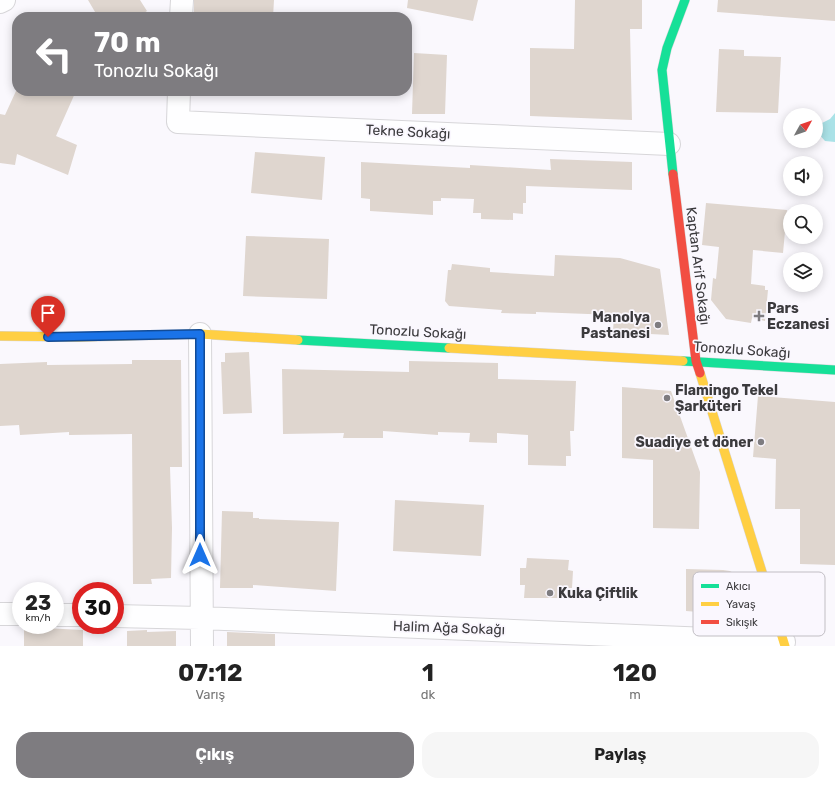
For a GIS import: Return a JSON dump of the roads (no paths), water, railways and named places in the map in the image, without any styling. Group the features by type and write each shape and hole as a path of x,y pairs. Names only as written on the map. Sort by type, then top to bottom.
{"street":[{"path":"0,2 4,0"},
{"path":"181,12 182,0"},
{"name":"Kaptan Arif Sokağı","path":"686,0 670,38 662,64 669,144 696,361 762,572"},
{"name":"Tekne Sokağı","path":"179,96 178,122 669,144"},
{"path":"200,334 200,618 202,646"},
{"name":"Tonozlu Sokağı","path":"0,336 79,337 200,334 835,370"},
{"path":"0,614 12,614"},
{"name":"Halim Ağa Sokağı","path":"124,616 200,618 784,644"}],"water":[{"path":"835,113 835,142 825,141 823,139 823,122 830,119"}],"place":[{"name":"Pars Eczanesi","path":"759,316"},
{"name":"Manolya Pastanesi","path":"658,325"},
{"name":"Flamingo Tekel Şarküteri","path":"667,398"},
{"name":"Suadiye et döner","path":"761,442"},
{"name":"Kuka Çiftlik","path":"550,593"}]}
